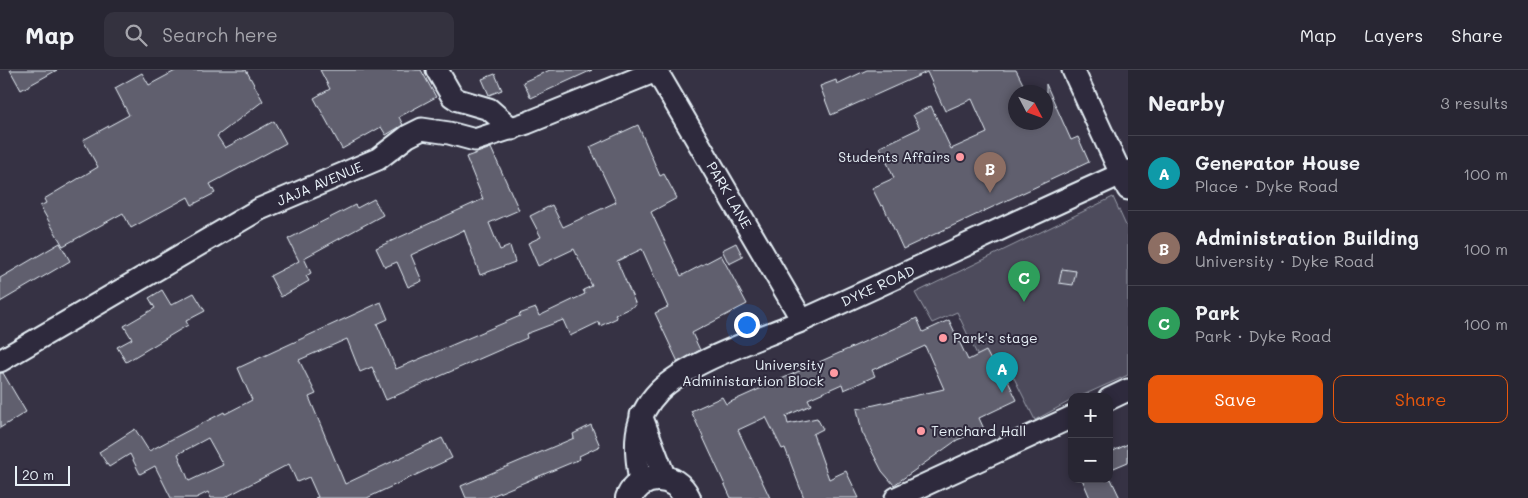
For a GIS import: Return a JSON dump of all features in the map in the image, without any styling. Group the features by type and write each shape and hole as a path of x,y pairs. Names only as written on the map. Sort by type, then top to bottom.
{"street":[{"path":"437,70 452,96 458,100 489,109 512,129"},
{"path":"1073,70 1126,178"},
{"name":"JAJA AVENUE","path":"0,361 260,209 378,159 415,132 422,129 449,133 475,140 512,129 656,71"},
{"name":"PARK LANE","path":"656,71 802,320"},
{"name":"DYKE ROAD","path":"638,491 635,449 641,414 659,391 684,372 1126,178"},
{"path":"1113,397 1128,390"},
{"path":"896,498 1068,419"},
{"path":"638,491 679,485 687,498"}],"shaded area":[{"path":"1113,197 1128,230 1128,375 1088,393 1068,393 1068,402 1035,420 1011,372 989,380 957,312 932,323 915,293"}],"building":[{"path":"10,70 57,70 21,90"},
{"path":"177,70 246,70 263,101 217,136 225,148 274,121 286,143 210,184 215,193 192,205 188,197 131,228 123,213 63,246 40,206 46,203 44,199 98,167 83,140 129,115 115,88 142,73 149,85"},
{"path":"320,70 421,70 436,97 399,117 403,125 386,135 381,127 342,149 314,98 330,89"},
{"path":"550,70 592,70 531,98 523,82"},
{"path":"867,70 1016,70 1024,85 1008,85 1008,130 1053,130 1053,100 1071,140 1078,137 1089,162 903,249 883,205 881,206 872,188 894,178 880,147 920,128 913,115 931,106 951,149 987,133 972,99 945,111 927,72 831,115 820,86 836,80 837,84"},
{"path":"495,74 502,90 489,95 482,79"},
{"path":"638,125 660,176 664,174 677,198 651,212 681,276 721,255 747,304 692,333 700,350 678,362 655,313 668,307 642,249 617,261 636,305 615,315 617,318 600,326 599,322 570,336 563,320 526,334 527,338 386,400 372,367 360,372 347,339 299,360 316,394 309,397 345,484 442,438 452,458 367,498 315,498 318,497 309,477 297,482 289,464 224,498 211,498 208,492 196,498 171,498 155,466 140,474 130,454 109,467 99,452 135,429 149,451 224,412 225,414 252,400 238,368 381,302 388,319 377,324 396,369 520,316 519,314 536,308 539,316 585,294 583,290 592,286 574,249 538,266 528,243 541,237 530,216 552,205 563,227 616,202 590,147","holes":["208,438 223,465 189,481 178,454"]},
{"path":"491,148 519,210 489,223 500,250 510,246 515,262 480,275 464,230 411,255 422,281 408,287 397,262 385,267 376,248 483,199 466,157"},
{"path":"374,199 383,215 304,258 311,273 306,276 309,281 281,297 270,276 299,261 288,239 355,205 357,208"},
{"path":"60,243 70,261 0,302 0,278"},
{"path":"736,243 743,257 729,264 722,250"},
{"path":"1062,269 1076,271 1073,285 1059,283"},
{"path":"162,290 171,305 194,293 205,311 186,321 188,325 126,362 117,347 132,339 124,326 155,308 149,298"},
{"path":"917,318 923,332 949,320 968,360 986,351 1001,379 1006,377 1017,400 979,418 984,429 957,440 894,485 882,471 862,432 857,409 944,389 925,346 872,370 875,376 851,387 844,390 842,384 808,399 811,405 786,416 788,424 817,418 823,429 813,434 829,479 846,471 859,498 804,498 785,448 782,449 766,417 738,430 770,498 731,498 691,411 722,397 726,404"},
{"path":"0,373 3,373 26,412 0,428"},
{"path":"591,425 600,446 579,456 580,459 487,498 466,498 461,486 574,438 573,434"},
{"path":"1128,444 1128,462 1113,468 1113,451"},
{"path":"1084,483 1113,483 1120,498 1090,498"}],"place":[{"name":"Students Affairs","path":"960,157"},
{"name":"Administration Building","path":"990,193"},
{"name":"Park","path":"1024,302"},
{"name":"Park's stage","path":"943,338"},
{"name":"University Administartion Block","path":"834,373"},
{"name":"Generator House","path":"1002,393"},
{"name":"Tenchard Hall","path":"921,431"}]}
